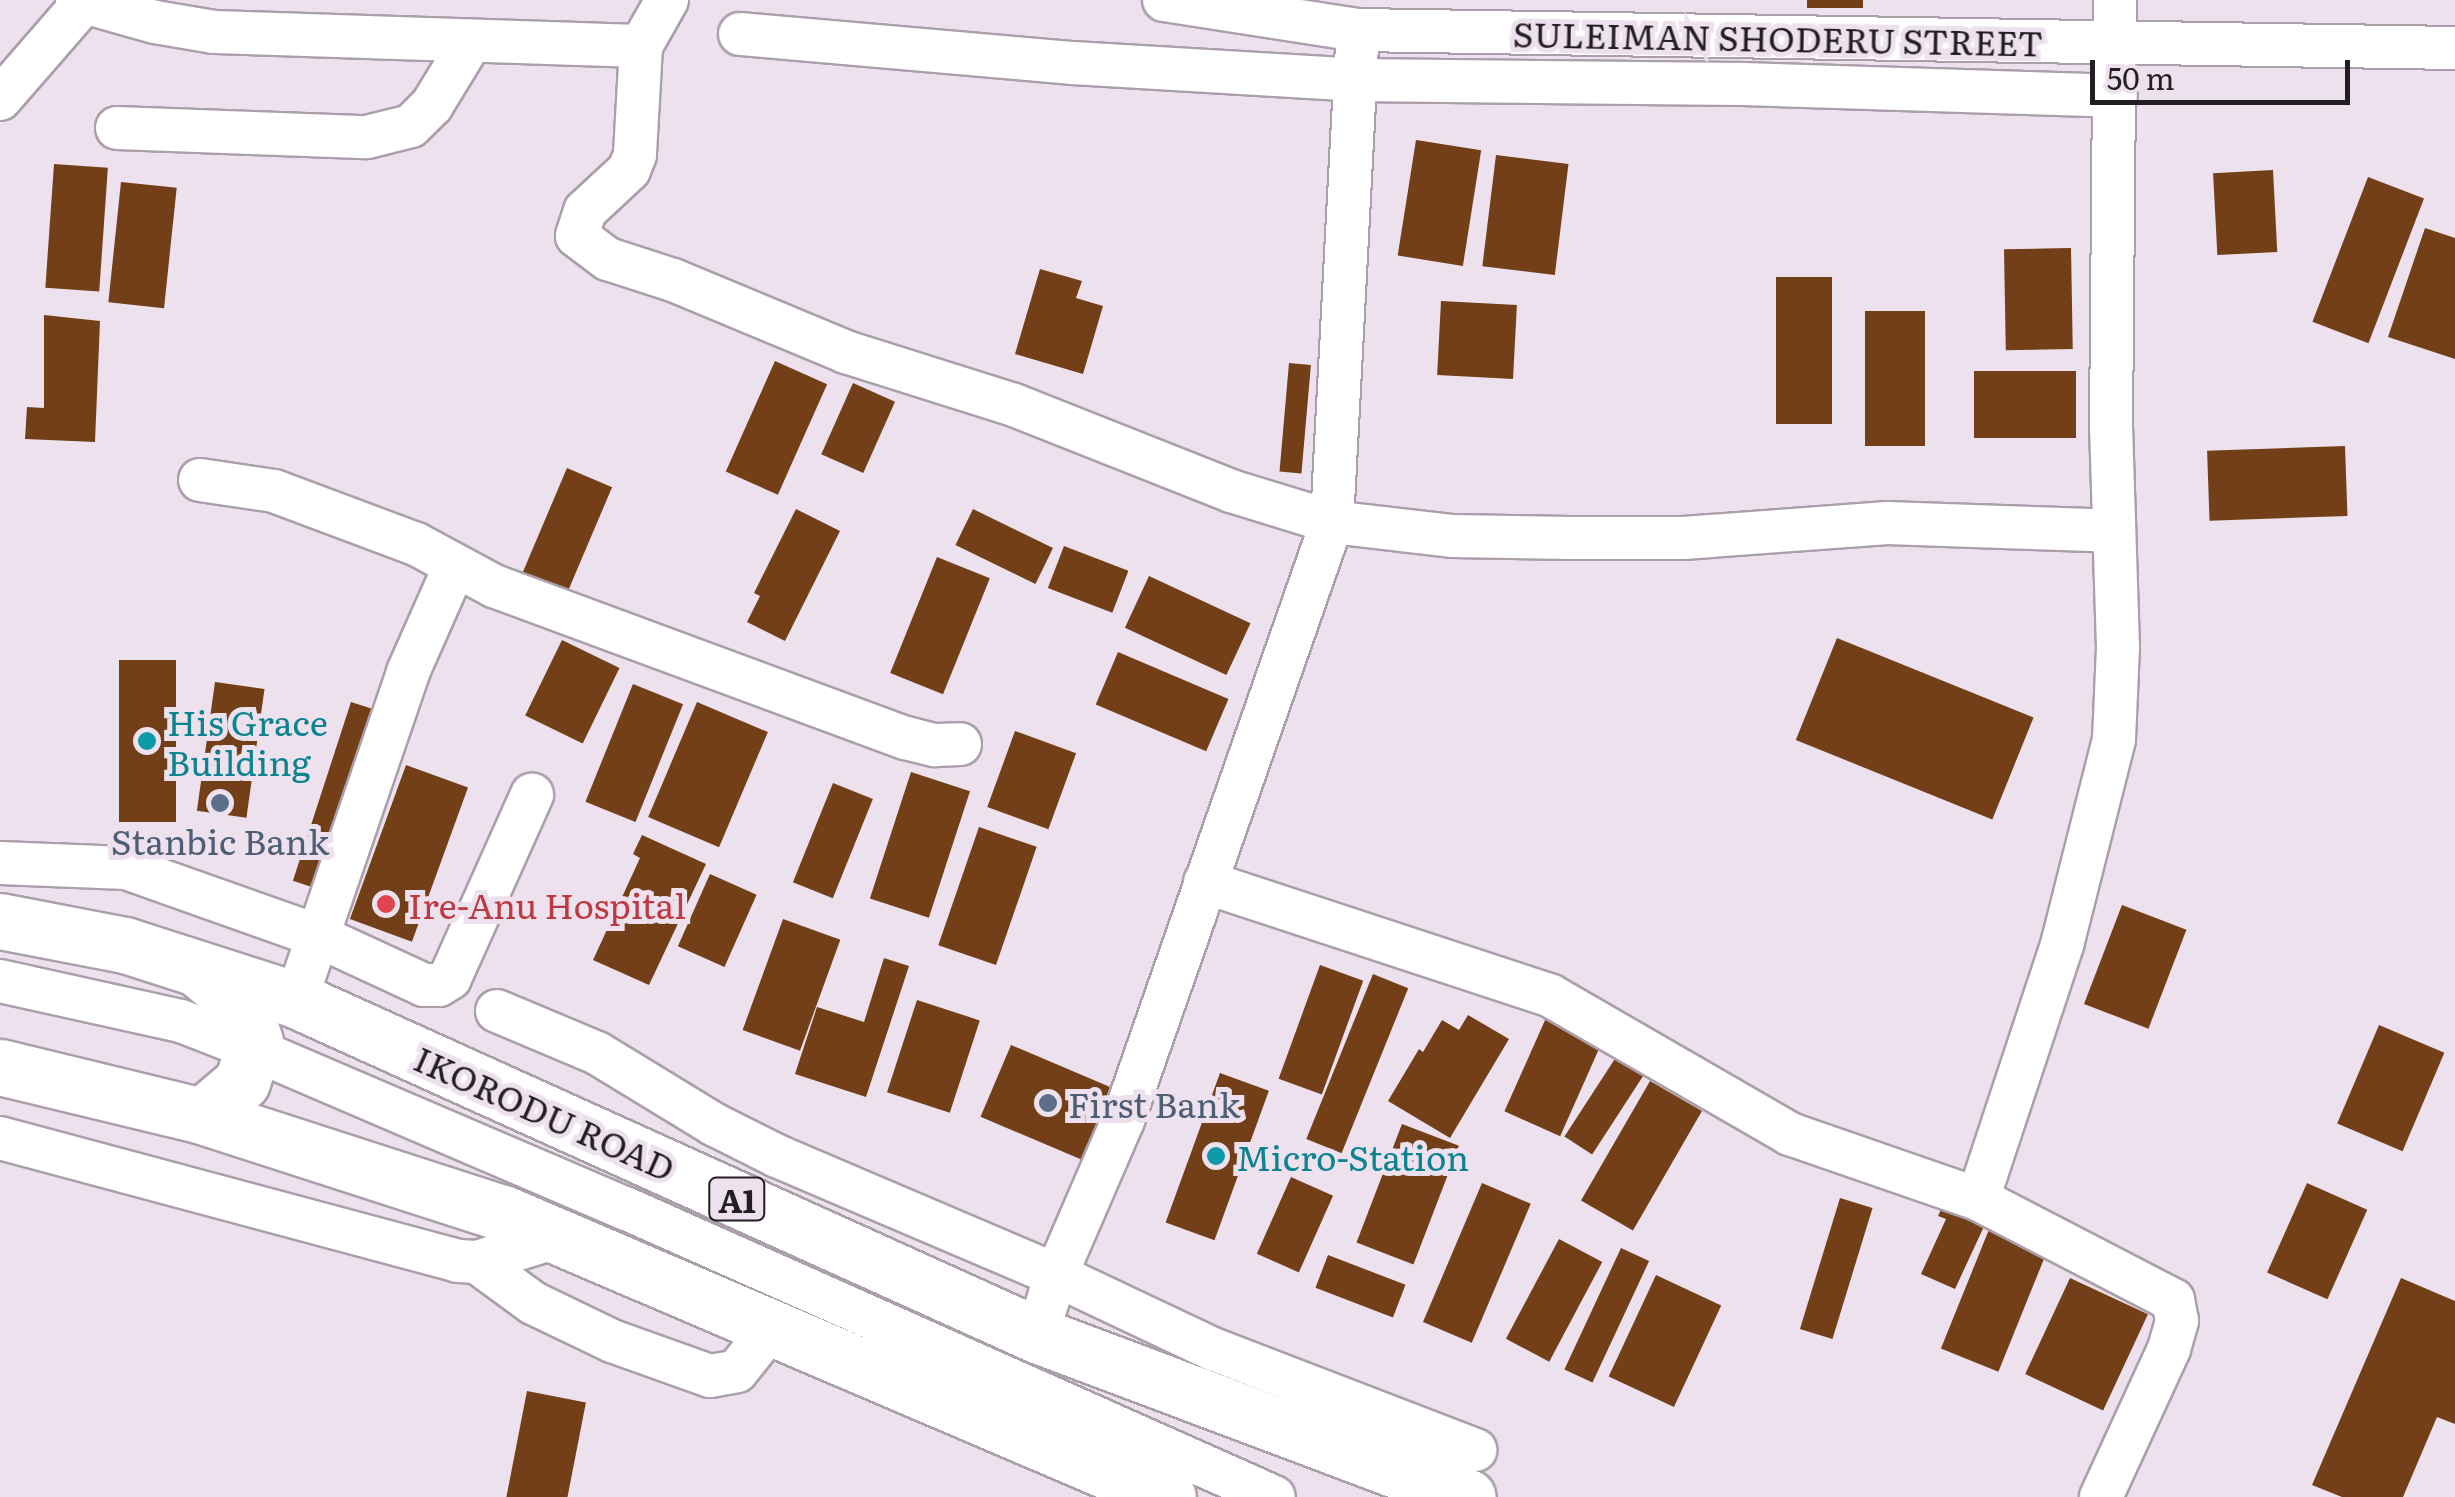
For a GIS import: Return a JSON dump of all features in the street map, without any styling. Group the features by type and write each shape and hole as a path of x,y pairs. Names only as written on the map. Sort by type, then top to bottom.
{"highway":[{"name":"IKORODU ROAD","path":"0,920 124,944 296,1000 1036,1336 1471,1473"},
{"path":"197,968 222,989 249,1023 253,1049 242,1082 202,1116"},
{"path":"0,1067 202,1116 560,1236 1168,1497"}],"street":[{"path":"667,0 641,46 635,155 629,170 584,211 577,236 608,259 673,280 846,352 1014,405 1232,491 1332,522 1453,536 1570,538 1684,538 1887,523 2112,530"},
{"name":"SULEIMAN SHODERU STREET","path":"1164,0 1358,30 2455,48"},
{"path":"1978,1199 2062,945 2114,739 2118,648 2112,530 2116,0"},
{"path":"0,98 82,1 214,32 641,46"},
{"path":"1036,1336 1056,1275 1123,1120 1332,522 1358,30"},
{"path":"740,34 1074,63 1355,80 1740,84 2116,96"},
{"path":"117,128 367,137 411,126 432,104 471,41"},
{"path":"200,480 274,491 416,544 494,586 906,738 934,745 960,744"},
{"path":"296,1000 408,672 456,566"},
{"path":"0,863 126,868 318,936 424,986 439,985 450,978 532,795"},
{"path":"1206,882 1551,996 1790,1134 1978,1199 2173,1300 2177,1321 2169,1349 2101,1497"},
{"path":"0,981 164,1016 253,1049 627,1208 1274,1497"},
{"path":"497,1012 597,1053 716,1125 776,1156 1056,1275 1471,1473"},
{"path":"0,1138 458,1261 477,1262 560,1236"},
{"path":"477,1262 533,1302 682,1370 710,1376 737,1371 772,1327"}],"building":[{"path":"1807,0 1863,0 1863,8 1807,8"},
{"path":"1416,140 1481,150 1463,266 1398,256"},
{"path":"1496,155 1568,164 1555,275 1482,266"},
{"path":"54,164 108,168 99,291 45,288"},
{"path":"2273,170 2277,252 2217,255 2213,173"},
{"path":"2368,177 2424,199 2368,343 2312,322"},
{"path":"121,182 177,188 164,308 108,302"},
{"path":"2425,228 2455,238 2455,359 2388,337"},
{"path":"2071,248 2073,349 2006,350 2004,249"},
{"path":"1040,269 1082,281 1076,298 1103,306 1083,374 1015,354"},
{"path":"1776,277 1832,277 1832,424 1776,424"},
{"path":"1441,301 1517,305 1513,379 1437,375"},
{"path":"1865,311 1925,311 1925,446 1865,446"},
{"path":"44,315 100,321 95,442 25,439 27,407 44,408"},
{"path":"775,361 827,384 778,495 726,472"},
{"path":"1289,363 1311,365 1301,474 1280,472"},
{"path":"1974,371 2076,371 2076,438 1974,438"},
{"path":"853,383 895,402 863,473 821,454"},
{"path":"2345,446 2347,516 2210,521 2207,451"},
{"path":"567,468 612,487 564,601 519,582"},
{"path":"796,509 840,531 785,641 747,622 760,596 754,593"},
{"path":"973,509 1053,548 1035,584 955,545"},
{"path":"1064,546 1128,571 1112,613 1048,588"},
{"path":"937,557 990,578 943,694 890,673"},
{"path":"1149,576 1251,623 1226,675 1125,628"},
{"path":"1837,638 2034,717 1992,819 1796,740"},
{"path":"562,640 620,668 583,744 525,715"},
{"path":"1118,652 1228,699 1206,751 1096,704"},
{"name":"His Grace Building","path":"119,660 176,660 176,822 119,822"},
{"path":"215,682 265,689 246,818 197,811"},
{"path":"633,684 683,704 635,822 585,802"},
{"path":"351,702 373,709 315,888 293,881"},
{"path":"697,702 768,732 719,847 648,817"},
{"path":"1015,731 1076,753 1048,829 987,807"},
{"path":"406,765 468,788 412,942 350,919"},
{"path":"911,772 970,791 929,918 870,898"},
{"path":"833,783 873,799 833,898 793,882"},
{"path":"979,827 1037,847 996,965 938,945"},
{"path":"642,835 706,864 649,985 593,960 640,858 633,854"},
{"path":"710,874 757,895 724,967 678,946"},
{"path":"2122,905 2186,930 2148,1029 2084,1004"},
{"path":"783,919 840,940 800,1051 743,1030"},
{"path":"884,958 909,966 866,1097 795,1074 817,1007 864,1022"},
{"path":"1320,965 1363,981 1322,1094 1279,1079"},
{"path":"1373,974 1408,988 1342,1153 1306,1139"},
{"path":"917,1000 980,1020 950,1113 887,1092"},
{"path":"1550,1009 1606,1034 1560,1136 1504,1111"},
{"path":"1468,1015 1509,1039 1450,1138 1388,1101 1419,1049 1423,1052 1442,1020 1459,1030"},
{"path":"2379,1025 2444,1053 2403,1151 2337,1123"},
{"name":"First Bank","path":"1011,1045 1116,1090 1085,1161 981,1117"},
{"path":"1620,1051 1648,1069 1592,1155 1564,1137"},
{"name":"Micro-Station","path":"1220,1073 1269,1091 1214,1240 1166,1222"},
{"path":"1650,1081 1702,1111 1633,1231 1581,1201"},
{"path":"1402,1124 1459,1146 1413,1264 1356,1243"},
{"path":"1291,1177 1333,1196 1299,1272 1257,1254"},
{"path":"1482,1183 1531,1204 1472,1343 1423,1322"},
{"path":"2307,1183 2367,1210 2327,1299 2267,1273"},
{"path":"1840,1198 1873,1208 1832,1339 1800,1329"},
{"path":"1945,1201 1987,1220 1955,1289 1921,1274 1946,1219 1938,1216"},
{"path":"1990,1227 2047,1250 1998,1372 1941,1348"},
{"path":"1559,1239 1602,1262 1549,1362 1506,1339"},
{"path":"1621,1248 1649,1261 1592,1383 1564,1369"},
{"path":"1328,1255 1405,1285 1393,1317 1315,1288"},
{"path":"1656,1275 1721,1305 1674,1407 1609,1377"},
{"path":"2070,1278 2148,1314 2103,1410 2025,1374"},
{"path":"2401,1278 2455,1301 2455,1424 2437,1417 2403,1497 2342,1497 2312,1485"},
{"path":"527,1391 586,1402 568,1497 506,1497"}],"place":[{"name":"His Grace Building","path":"147,741"},
{"name":"Stanbic Bank","path":"220,803"},
{"name":"Ire-Anu Hospital","path":"386,904"},
{"name":"First Bank","path":"1048,1103"},
{"name":"Micro-Station","path":"1216,1156"}]}
